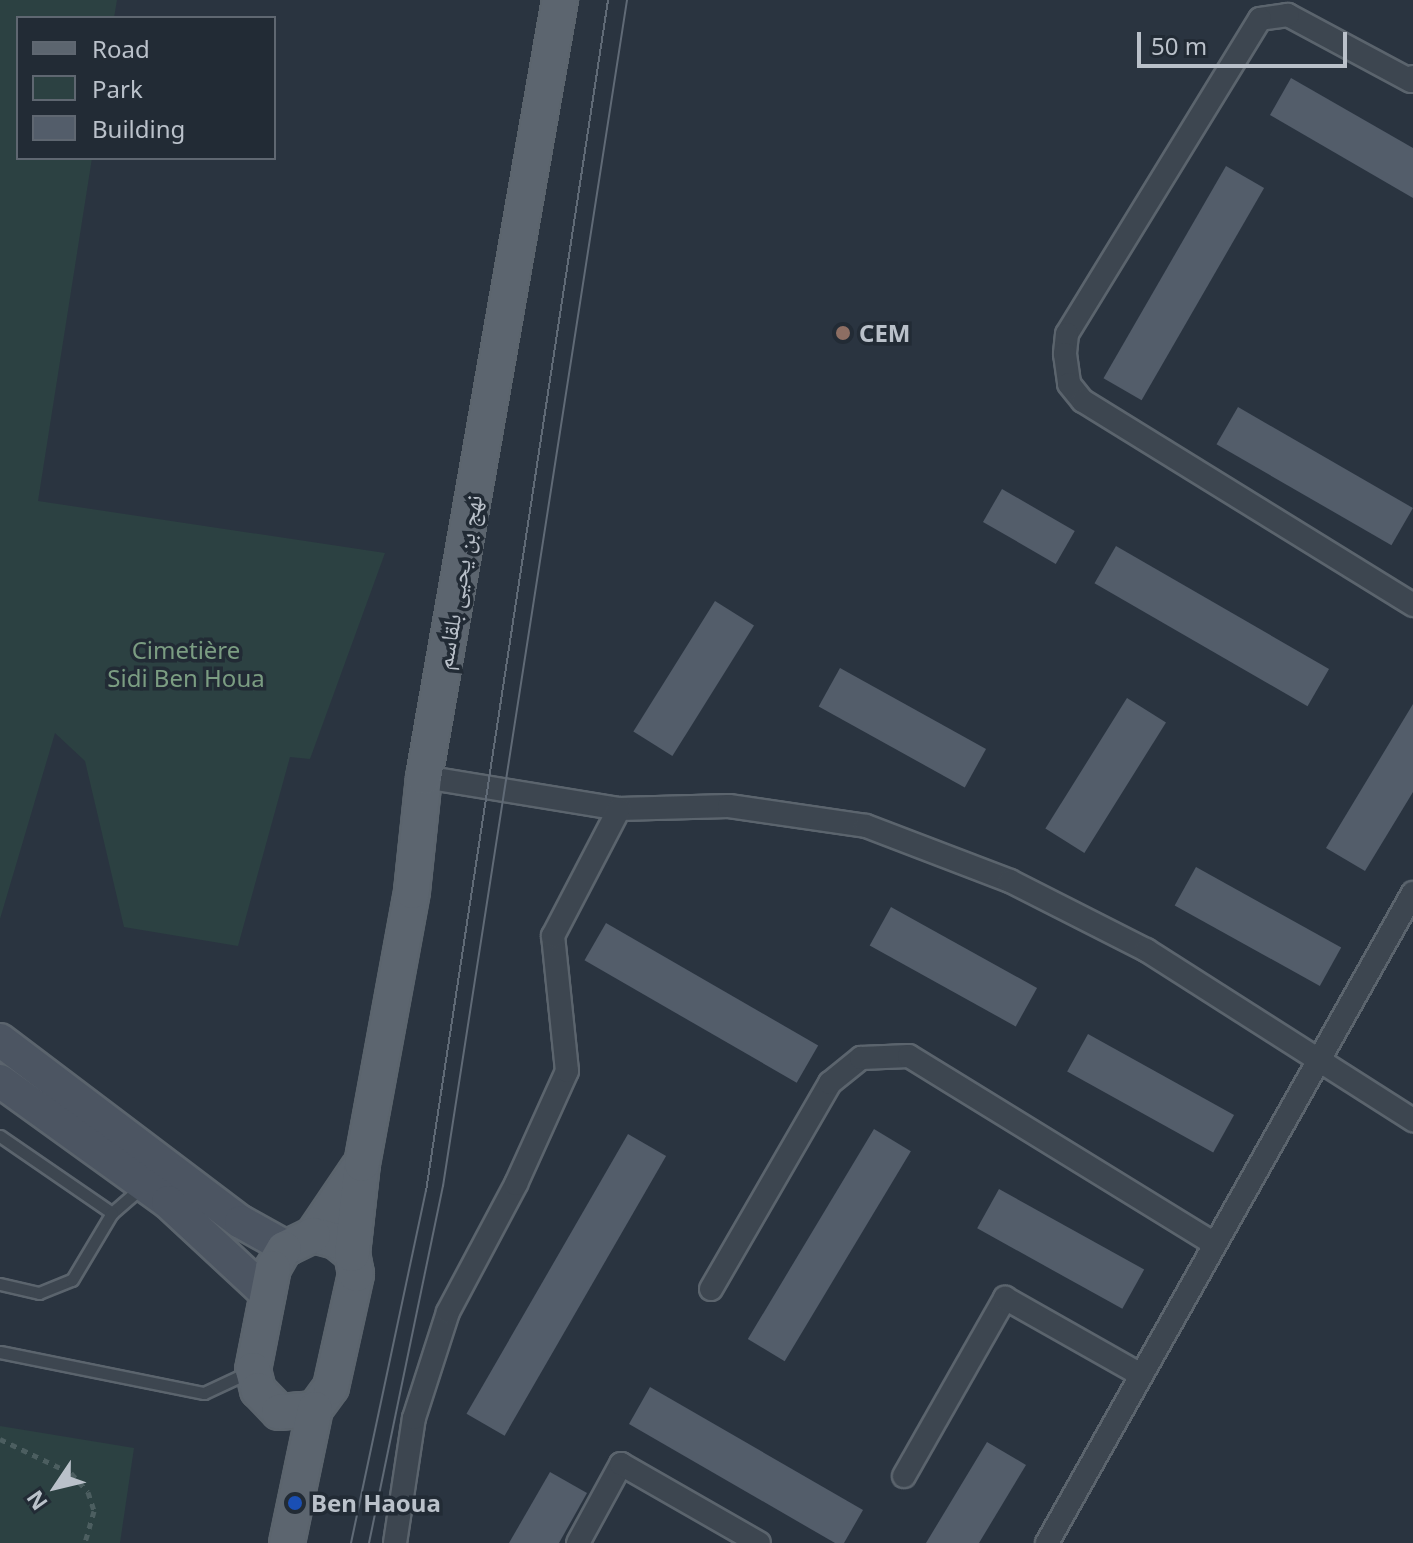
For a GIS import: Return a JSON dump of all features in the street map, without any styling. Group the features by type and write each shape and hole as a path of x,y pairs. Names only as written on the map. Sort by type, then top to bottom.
{"main road":[{"name":"نهج بن يحيى بلقاسم","path":"315,1409 331,1387 356,1274 352,1254 362,1164 412,891 424,777 560,0"},
{"path":"0,1040 241,1222 300,1241 336,1241 352,1254"},
{"path":"0,1081 201,1231 268,1295"},
{"name":"نهج بن يحيى بلقاسم","path":"253,1370 273,1268 300,1241 362,1164"},
{"path":"253,1370 300,1476"},
{"path":"267,1404 293,1414 315,1409 287,1543"}],"street":[{"path":"1412,80 1288,15 1260,19 1067,334 1065,354 1069,384 1083,401 1413,605"},
{"path":"424,777 619,809 729,806 866,826 1010,881 1146,950 1413,1120"},
{"path":"395,1543 414,1418 448,1312 516,1184 567,1071 553,936 619,809"},
{"path":"1047,1543 1413,893"},
{"path":"711,1289 830,1083 861,1058 909,1056 1215,1244"},
{"path":"904,1476 1005,1298 1141,1375"},
{"path":"578,1543 621,1464 759,1543"}],"lane":[{"path":"0,1136 112,1213"},
{"path":"0,1284 39,1293 65,1284 112,1213 144,1186"},
{"path":"0,1352 204,1393 253,1370"}],"path":[{"path":"0,1439 71,1473 88,1492 94,1511 85,1543"}],"green space":[{"name":"Cimetière Sidi Ben Houa","path":"0,0 117,0 114,16 16,16 16,160 92,160 38,501 385,553 310,759 290,757 238,946 124,927 85,761 55,733 0,919"},
{"path":"0,1426 134,1448 120,1543 0,1543"}],"building":[{"path":"1291,78 1413,148 1413,198 1270,115"},
{"path":"1226,166 1264,188 1142,400 1104,378"},
{"path":"1238,407 1413,508 1391,545 1216,444"},
{"path":"1002,489 1075,531 1056,564 983,522"},
{"path":"1116,546 1329,669 1308,706 1094,583"},
{"path":"715,601 754,625 672,756 633,732"},
{"path":"840,668 986,749 965,787 819,706"},
{"path":"1127,698 1166,722 1084,853 1045,829"},
{"path":"1413,704 1413,792 1365,871 1326,848"},
{"path":"1196,867 1341,947 1320,986 1175,905"},
{"path":"891,907 1037,988 1016,1026 870,945"},
{"path":"606,923 818,1046 797,1083 584,960"},
{"path":"1088,1034 1234,1115 1213,1153 1067,1072"},
{"path":"874,1129 911,1151 785,1361 748,1339"},
{"path":"628,1134 666,1156 505,1436 466,1414"},
{"path":"999,1189 1144,1269 1122,1309 977,1228"},
{"path":"650,1387 863,1510 844,1543 835,1543 629,1424"},
{"path":"987,1442 1026,1465 979,1543 926,1543"},
{"path":"550,1472 587,1493 559,1543 509,1543"}],"tram line":[{"path":"351,1543 426,1191 608,0"},
{"path":"369,1543 443,1186 627,0"}],"place":[{"name":"CEM","path":"843,333"},
{"name":"Ben Haoua","path":"295,1503"}]}
